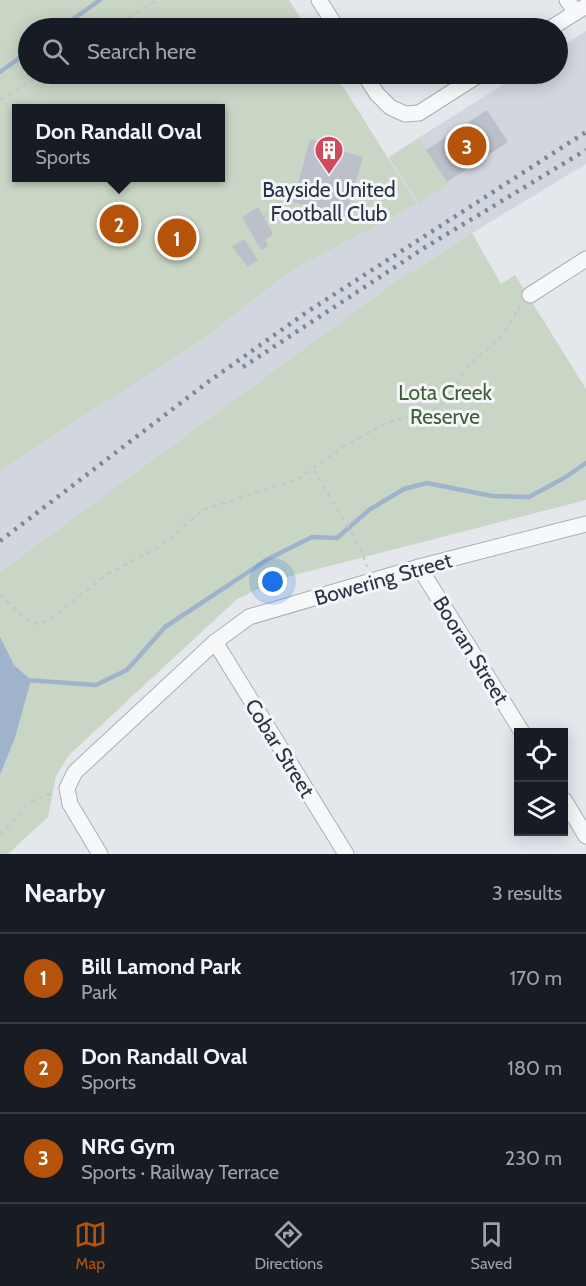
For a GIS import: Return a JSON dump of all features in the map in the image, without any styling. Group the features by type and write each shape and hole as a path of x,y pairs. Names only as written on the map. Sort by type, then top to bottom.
{"street":[{"path":"319,0 331,18"},
{"path":"562,18 576,6"},
{"path":"370,84 390,107 405,114 419,113 464,84"},
{"path":"530,295 586,259"},
{"name":"Bowering Street","path":"67,788 75,772 215,642 249,617 419,567 586,524"},
{"name":"Booran Street","path":"419,567 520,728"},
{"name":"Cobar Street","path":"215,642 346,854"},
{"path":"67,788 70,804 100,854"},
{"path":"568,807 586,836"}],"path":[{"path":"129,18 157,0"},
{"path":"0,100 26,84"},
{"path":"264,217 286,196 295,194"},
{"path":"0,594 27,620 36,624 49,620 106,575 161,546 203,510 298,479 343,447 386,423 431,411 444,404 467,367 503,334 516,312 530,295"},
{"path":"314,469 360,549 373,581"},
{"path":"0,835 30,802 67,788"}],"shaded area":[{"path":"586,31 586,164 388,287 0,572 0,470 199,342 291,271 417,204 388,157 504,84 568,84 568,43"}],"green space":[{"path":"0,0 289,0 301,18 18,18 18,84 341,84 417,204 291,271 199,342 0,470"},
{"path":"419,139 448,184 419,203 390,158"},
{"name":"Lota Creek Reserve","path":"472,233 501,284 515,275 586,389 586,500 279,579 237,599 69,755 56,776 48,817 8,854 0,854 0,775 15,738 23,706 0,648 0,572 388,287"}],"water":[{"path":"0,637 14,665 31,680 15,738 0,775"}],"building":[{"path":"487,110 508,142 447,182 426,150"},
{"name":"Bayside United Football Club","path":"310,139 363,157 346,216 293,202"},
{"path":"258,207 273,234 265,240 268,246 261,250 242,217"},
{"path":"244,239 258,260 248,267 232,247"}],"waterway":[{"path":"75,18 100,0"},
{"path":"0,72 18,59"},
{"path":"26,680 96,685 127,670 165,627 268,559 312,537 337,538 369,510 404,489 427,483 492,496 529,497 586,463"}],"railway":[{"path":"0,541 208,382 307,312 586,132"},
{"path":"243,367 424,248 586,150"}],"place":[{"name":"NRG Gym","path":"467,146"},
{"name":"Bayside United Football Club","path":"329,176"},
{"name":"Don Randall Oval","path":"119,224"},
{"name":"Bill Lamond Park","path":"177,238"}]}
